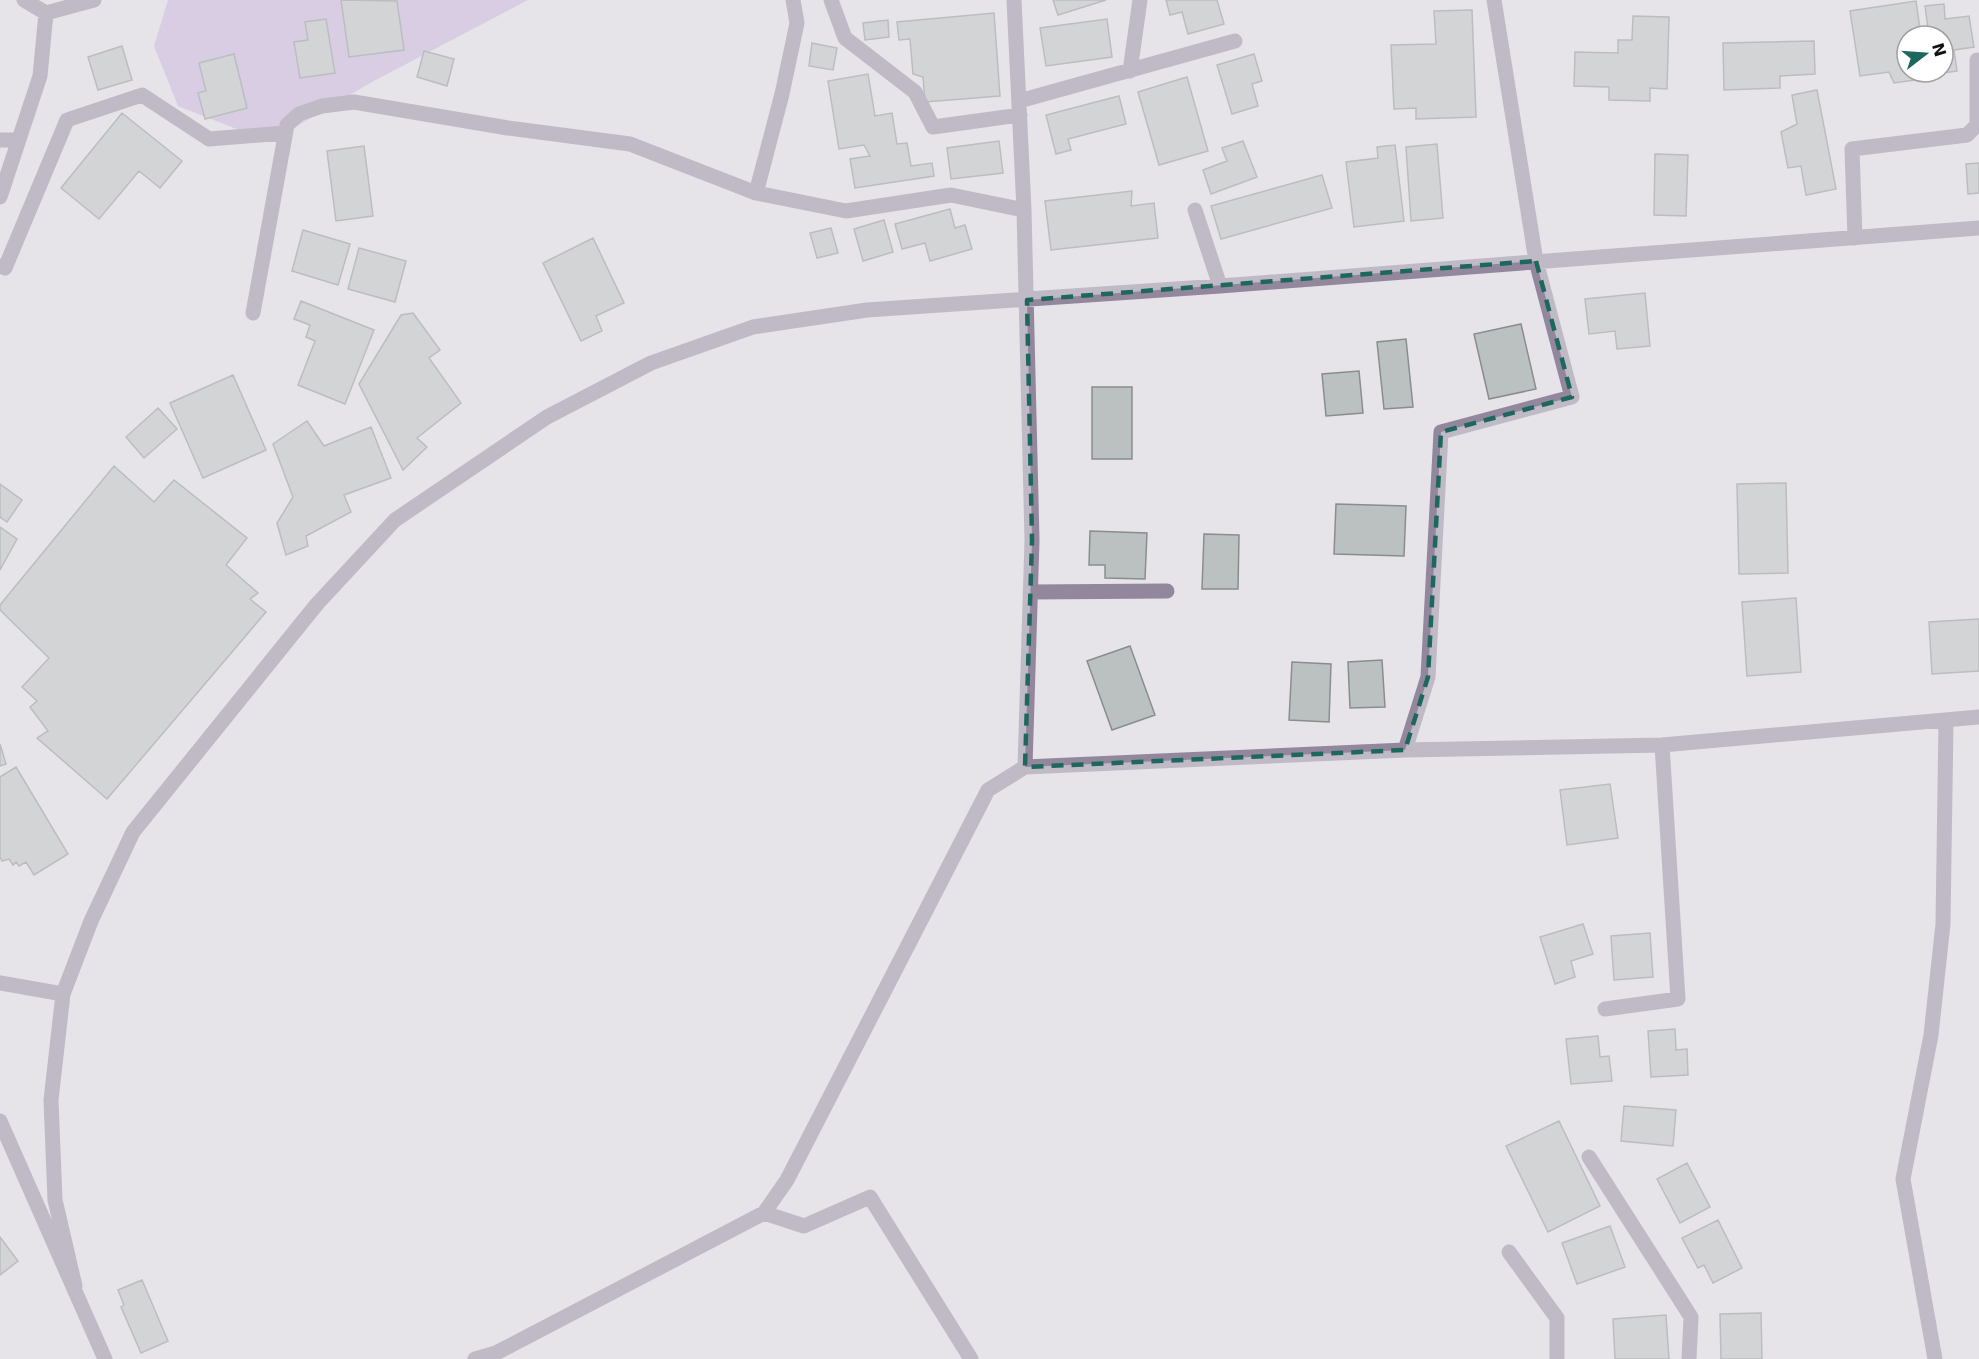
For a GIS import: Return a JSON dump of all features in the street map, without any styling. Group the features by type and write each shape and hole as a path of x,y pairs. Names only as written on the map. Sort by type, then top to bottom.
{"street":[{"path":"24,0 46,13 94,0"},
{"path":"756,193 782,94 797,23 793,0"},
{"path":"831,0 845,38 915,92 933,127 1019,108 1130,70 1235,41"},
{"path":"1014,0 1024,210 1032,540 1025,767"},
{"path":"1130,70 1140,0"},
{"path":"1405,750 1428,677 1441,432 1572,397 1536,261 1494,0"},
{"path":"0,197 16,140 40,76 46,13"},
{"path":"1855,238 1852,149 1967,135 1977,125 1977,60"},
{"path":"0,266 5,268 67,120 142,95 209,139 285,133"},
{"path":"253,313 287,125 299,114 322,106 354,102 508,128 630,144 756,193 846,212 951,195 1024,210"},
{"path":"0,140 16,140"},
{"path":"1195,210 1220,286"},
{"path":"75,1286 55,1200 51,1100 63,994 91,921 133,832 317,604 395,520 548,417 651,363 753,327 867,310 1220,286 1979,228"},
{"path":"1030,592 1167,591"},
{"path":"475,1359 496,1356 764,1213 787,1180 988,790 1025,767 1405,750 1662,746 1979,717"},
{"path":"1935,1359 1903,1179 1931,1035 1942,924 1946,721"},
{"path":"1605,1009 1678,999 1662,746"},
{"path":"0,983 63,994"},
{"path":"0,1121 33,1200 75,1286 105,1359"},
{"path":"1589,1157 1691,1317 1689,1359"},
{"path":"764,1213 804,1226 870,1197 971,1359"},
{"path":"1509,1252 1557,1318 1557,1359"}],"highlighted area":[{"path":"1536,261 1572,397 1441,432 1428,677 1405,750 1025,767 1032,540 1027,300"}],"shaded area":[{"path":"168,0 528,0 372,82 285,133 239,130 178,106 154,46"}],"building":[{"path":"341,0 397,1 404,50 349,57"},
{"path":"1053,0 1106,0 1058,15"},
{"path":"1166,0 1217,0 1224,24 1188,34 1182,12 1170,15"},
{"path":"1916,1 1919,24 1895,24 1895,83 1889,72 1860,76 1850,11"},
{"path":"1944,4 1945,19 1969,16 1974,47 1955,50 1955,24 1927,24 1925,6"},
{"path":"1472,10 1476,117 1416,119 1416,108 1394,109 1391,45 1436,44 1434,11"},
{"path":"994,13 1000,96 925,102 923,77 913,74 910,39 899,40 897,22"},
{"path":"1633,16 1669,17 1667,89 1650,88 1650,101 1609,100 1609,87 1574,86 1575,52 1618,53 1618,40 1632,40"},
{"path":"326,19 335,73 300,78 294,42 308,40 305,22"},
{"path":"1107,19 1112,57 1046,66 1040,28"},
{"path":"888,20 889,37 865,40 863,23"},
{"path":"1814,41 1815,74 1780,76 1780,88 1724,90 1723,43"},
{"path":"812,43 837,48 833,70 809,66"},
{"path":"122,46 132,80 98,90 88,57"},
{"path":"424,51 454,59 447,86 417,77"},
{"path":"234,54 247,108 205,119 198,93 206,91 199,63"},
{"path":"1254,54 1262,81 1252,84 1258,106 1232,114 1217,65"},
{"path":"868,74 875,116 892,113 897,144 907,143 911,166 932,163 934,176 855,188 850,159 870,156 864,145 839,149 828,81"},
{"path":"1187,77 1208,151 1159,165 1138,92"},
{"path":"1817,90 1836,189 1806,195 1801,166 1788,168 1781,132 1797,124 1792,95"},
{"path":"1119,96 1126,124 1068,139 1071,150 1056,154 1046,115"},
{"path":"122,113 182,161 160,188 139,171 99,219 61,188"},
{"path":"999,141 1003,173 951,179 947,148"},
{"path":"1243,141 1257,177 1211,194 1203,170 1227,161 1222,148"},
{"path":"1437,144 1443,218 1411,221 1406,147"},
{"path":"1395,145 1404,221 1354,227 1346,162 1378,158 1377,147"},
{"path":"364,146 373,216 336,221 327,151"},
{"path":"1655,154 1688,155 1686,216 1654,215"},
{"path":"1979,163 1979,193 1968,194 1966,164"},
{"path":"1322,175 1332,208 1221,239 1211,206"},
{"path":"1132,191 1131,206 1154,203 1158,238 1051,250 1045,201"},
{"path":"950,209 955,228 965,225 972,249 930,261 925,243 902,249 895,224"},
{"path":"884,220 893,252 863,261 854,229"},
{"path":"831,228 838,253 817,258 810,233"},
{"path":"303,230 350,244 338,285 292,271"},
{"path":"593,238 624,303 596,316 602,331 581,341 543,263"},
{"path":"359,248 406,261 395,302 348,289"},
{"path":"1645,293 1650,346 1617,349 1615,331 1589,334 1585,299"},
{"path":"301,301 374,330 345,404 298,385 315,341 306,337 310,325 294,319"},
{"path":"413,313 440,350 429,358 461,403 417,438 427,447 403,470 359,384 401,315"},
{"path":"1521,324 1536,389 1489,399 1474,334"},
{"path":"1406,339 1413,407 1384,409 1377,342"},
{"path":"1359,371 1363,413 1326,416 1322,374"},
{"path":"233,375 266,450 203,478 170,403"},
{"path":"1092,387 1132,387 1132,459 1092,459"},
{"path":"158,408 177,429 144,458 126,437"},
{"path":"307,421 324,446 371,427 391,478 344,495 351,512 306,536 308,546 286,555 277,523 293,497 273,444"},
{"path":"114,466 154,502 174,480 247,538 226,565 258,593 250,599 266,612 107,799 37,738 48,731 30,707 37,701 22,687 49,658 0,610 0,605"},
{"path":"1786,483 1788,573 1739,574 1737,484"},
{"path":"0,484 22,500 7,522 0,517"},
{"path":"1336,504 1406,506 1404,556 1334,554"},
{"path":"0,527 17,539 0,570"},
{"path":"1090,531 1147,533 1145,579 1105,578 1105,565 1089,565"},
{"path":"1204,534 1239,535 1238,589 1202,589"},
{"path":"1796,598 1801,672 1747,676 1742,602"},
{"path":"1979,619 1979,671 1932,674 1929,622"},
{"path":"1130,646 1155,715 1112,730 1087,661"},
{"path":"1382,660 1385,707 1350,708 1348,662"},
{"path":"1292,662 1331,664 1329,722 1289,720"},
{"path":"0,744 6,764 0,766"},
{"path":"16,767 68,854 34,875 26,862 19,866 16,862 13,865 9,859 2,861 0,857 0,777"},
{"path":"1610,784 1618,838 1567,845 1560,790"},
{"path":"1583,924 1593,954 1571,961 1575,977 1555,984 1540,937"},
{"path":"1650,933 1653,977 1614,980 1611,936"},
{"path":"1675,1029 1676,1050 1687,1049 1688,1075 1651,1077 1648,1031"},
{"path":"1598,1036 1600,1057 1609,1056 1612,1081 1571,1084 1566,1039"},
{"path":"1624,1106 1676,1110 1673,1146 1621,1141"},
{"path":"1559,1121 1600,1206 1548,1232 1506,1146"},
{"path":"1687,1163 1710,1207 1680,1223 1657,1179"},
{"path":"1718,1220 1742,1268 1713,1283 1704,1265 1698,1268 1682,1238"},
{"path":"1610,1226 1625,1267 1577,1284 1562,1243"},
{"path":"0,1237 18,1261 0,1275"},
{"path":"142,1280 168,1341 141,1353 121,1307 124,1305 118,1290"},
{"path":"1761,1313 1762,1359 1721,1359 1720,1314"},
{"path":"1666,1315 1669,1359 1615,1359 1613,1319"}]}
